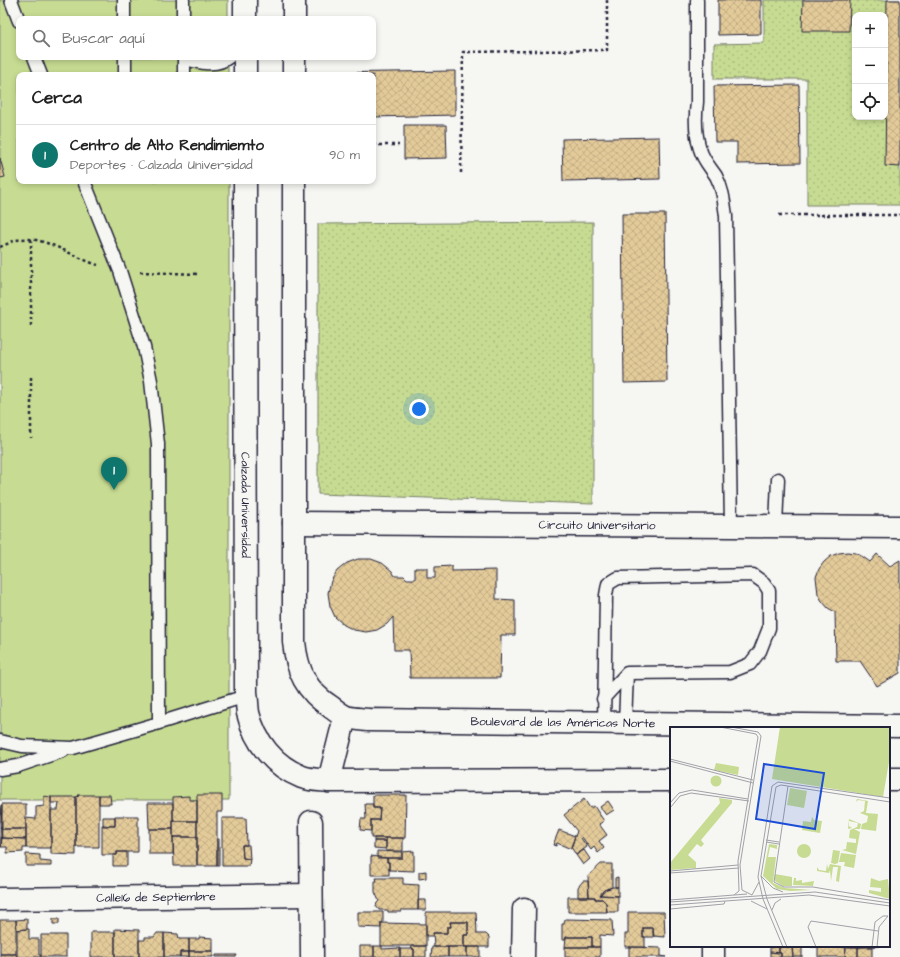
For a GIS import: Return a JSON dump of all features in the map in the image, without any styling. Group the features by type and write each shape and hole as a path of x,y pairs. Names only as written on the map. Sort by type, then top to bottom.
{"main road":[{"path":"245,0 245,16"},
{"path":"294,0 294,16"},
{"path":"245,60 245,72"},
{"path":"294,60 294,72"},
{"name":"Calzada Universidad","path":"245,184 246,696 248,713 254,733 265,751 281,766 303,777 330,781"},
{"path":"294,184 294,642 296,659 309,688 319,699 345,717 330,781 670,780"},
{"name":"Circuito Universitario","path":"294,523 900,527"},
{"name":"Boulevard de las Américas Norte","path":"345,717 368,720 900,726"},
{"path":"312,822 312,957"},
{"name":"Calle16 de Septiembre","path":"0,899 311,895"},
{"path":"523,957 524,909"}],"lane":[{"path":"10,0 17,16"},
{"path":"124,0 124,16"},
{"path":"183,0 183,16"},
{"path":"697,0 697,102 695,118 697,135 700,150 707,166 721,187 726,216 731,525"},
{"path":"35,60 40,72"},
{"path":"125,60 125,72"},
{"path":"184,60 184,72"},
{"path":"194,60 213,64 225,60"},
{"path":"85,184 120,271 144,347 151,381 158,444 159,724"},
{"path":"776,526 778,479"},
{"path":"603,699 627,673 730,672 750,664 760,651 770,628 769,592 764,583 753,575 618,578 608,584 606,595 603,699 614,723"},
{"path":"614,723 627,673"},
{"path":"0,770 159,724 246,696"},
{"path":"0,741 22,746 74,748"}],"path":[{"path":"461,173 463,52 607,50 607,0"},
{"path":"376,145 399,145"},
{"path":"779,215 900,215"},
{"path":"31,239 31,326"},
{"path":"31,377 31,438"}],"green space":[{"path":"0,0 228,0 228,16 16,16 16,60 228,60 228,72 16,72 16,184 229,184 229,800 0,800"},
{"path":"764,0 900,0 900,205 807,205 807,79 714,79 714,44 764,43"},
{"path":"593,222 593,504 318,494 318,224"}],"building":[{"path":"718,0 761,0 761,34 718,35"},
{"path":"803,0 850,0 849,31 802,31"},
{"path":"887,0 900,0 900,167 885,166 886,120 888,120"},
{"path":"455,71 455,115 376,117 376,72"},
{"path":"799,85 800,163 737,164 737,142 715,142 714,86"},
{"path":"404,125 446,125 447,158 404,159"},
{"path":"659,137 660,179 563,181 562,139"},
{"path":"0,158 5,177 0,178"},
{"path":"622,214 665,214 667,382 624,383"},
{"path":"847,552 856,553 870,562 877,554 890,566 900,560 900,673 877,686 860,661 836,661 835,612 828,608 818,594 816,577 819,569 831,556"},
{"path":"358,559 371,559 382,563 392,571 395,576 404,576 407,579 415,579 415,568 427,568 427,578 435,578 435,567 452,566 452,571 496,570 496,599 515,600 515,635 501,635 500,678 410,678 409,650 394,650 393,617 387,624 377,630 366,632 354,630 344,625 335,617 330,606 328,593 331,581 337,571 347,563"},
{"path":"78,795 99,795 99,847 76,847 76,797 79,796"},
{"path":"99,795 110,795 111,804 99,804"},
{"path":"197,795 222,795 222,812 217,812 217,866 197,866"},
{"path":"373,795 406,795 405,838 371,838 371,820 379,820 380,808 373,808"},
{"path":"44,796 51,797 51,848 26,848 26,818 36,819 36,807 44,806"},
{"path":"189,796 189,800 197,800 197,821 173,821 173,797"},
{"path":"51,797 76,797 76,855 51,854 51,810 58,810 59,803 51,803"},
{"path":"584,799 590,808 594,806 604,821 599,824 607,835 599,841 604,848 598,853 594,847 591,850 582,837 581,838 587,847 576,855 571,847 577,831 564,815"},
{"path":"608,801 614,810 606,815 600,807"},
{"path":"148,803 173,803 173,829 149,829"},
{"path":"2,804 26,804 26,829 1,829"},
{"path":"365,804 373,804 373,808 380,808 379,820 371,820 371,831 360,830 361,819 366,819"},
{"path":"0,806 2,806 2,827 0,827"},
{"path":"115,816 138,816 138,852 117,852 117,855 102,855 102,825 115,826"},
{"path":"103,817 115,817 115,826 103,826"},
{"path":"222,818 246,818 247,845 242,845 243,858 250,859 249,866 222,866"},
{"path":"173,821 197,821 197,837 173,837"},
{"path":"0,827 2,827 1,847 0,847"},
{"path":"1,829 26,829 26,839 2,838"},
{"path":"149,829 173,829 173,854 149,854"},
{"path":"559,830 575,836 571,849 557,843 556,846 553,845"},
{"path":"173,837 197,837 197,866 174,866"},
{"path":"2,838 26,839 26,848 23,848 23,852 7,853 7,847 1,847"},
{"path":"374,838 386,838 386,841 374,841"},
{"path":"386,838 403,838 403,851 386,851"},
{"path":"217,839 219,839 219,866 217,866"},
{"path":"374,841 386,841 386,849 374,848"},
{"path":"242,845 249,845 250,859 243,858"},
{"path":"584,850 590,859 583,865 576,855"},
{"path":"377,851 402,852 402,858 377,858"},
{"path":"414,851 414,871 389,870 389,862 387,862 387,858 402,858 402,852"},
{"path":"117,852 127,852 127,866 113,866 113,855 117,855"},
{"path":"26,854 40,855 40,861 51,862 51,866 26,866"},
{"path":"371,856 387,858 387,862 389,862 389,875 371,875"},
{"path":"601,864 612,864 612,887 604,890 600,895 618,896 618,912 607,912 606,903 602,899 589,897 588,876"},
{"path":"426,871 426,878 419,879 419,872"},
{"path":"618,877 618,887 615,887 615,878"},
{"path":"376,878 403,878 403,884 419,885 418,910 388,912 388,910 379,910 376,906 379,901 375,892 375,881 377,881"},
{"path":"583,881 588,881 589,897 578,897 578,887"},
{"path":"618,887 618,896 600,895 604,890"},
{"path":"568,897 595,897 595,899 602,899 606,903 607,912 568,912"},
{"path":"418,900 426,900 426,910 418,910"},
{"path":"358,912 383,912 383,923 381,923 381,928 358,927"},
{"path":"426,912 476,912 477,934 486,934 489,937 489,947 464,947 464,935 468,935 468,922 450,922 451,927 447,927 447,933 433,933 433,936 426,936"},
{"path":"628,912 664,912 665,937 653,936 653,928 643,928 645,947 625,947 625,934 628,934"},
{"path":"27,919 27,929 17,930 16,920"},
{"path":"53,919 59,919 59,924 53,924"},
{"path":"565,919 612,920 613,936 600,935 600,947 592,947 592,937 566,937 565,940 562,940 562,924 564,924"},
{"path":"0,920 16,920 16,954 0,954"},
{"path":"450,922 468,922 468,935 464,935 464,947 434,947 433,933 447,933 447,927 451,927"},
{"path":"381,923 426,924 426,946 381,946"},
{"path":"643,928 653,928 654,937 643,937"},
{"path":"29,929 29,939 39,939 39,955 41,955 41,957 17,957 17,930"},
{"path":"115,929 139,930 139,957 115,957"},
{"path":"91,932 115,932 115,957 91,957"},
{"path":"157,933 164,933 164,957 139,957 139,940 145,940 145,937 154,937"},
{"path":"164,933 178,934 179,939 189,939 189,952 180,952 180,957 164,957"},
{"path":"41,935 66,935 66,957 41,957"},
{"path":"199,937 213,938 213,951 189,951 189,939 199,939"},
{"path":"566,937 592,937 592,947 565,947"},
{"path":"360,946 374,946 374,957 360,957"},
{"path":"374,946 382,946 382,949 400,948 400,957 374,957"},
{"path":"411,946 426,946 426,957 414,957 414,949 412,949"},
{"path":"432,947 448,947 448,957 431,957"},
{"path":"448,947 467,947 467,957 448,957"},
{"path":"467,947 480,947 480,957 467,957"},
{"path":"565,947 600,947 600,957 565,957"},
{"path":"629,947 661,948 661,956 666,957 629,957"},
{"path":"770,947 779,947 779,953 770,952"},
{"path":"779,947 792,947 793,957 781,957"},
{"path":"792,947 802,947 802,957 793,957"},
{"path":"818,947 846,947 845,957 818,957"},
{"path":"846,947 858,947 858,957 845,957"},
{"path":"858,947 872,947 872,957 858,957"},
{"path":"400,949 414,949 414,957 400,957"},
{"path":"189,951 213,951 213,957 189,957"},
{"path":"180,952 189,952 189,957 180,957"},
{"path":"770,952 781,953 781,957 770,957"},
{"path":"0,954 16,954 17,957 0,957"},
{"path":"216,955 237,955 236,957 216,957"}],"place":[{"name":"Centro de Alto Rendimiemto","path":"114,490"}]}
